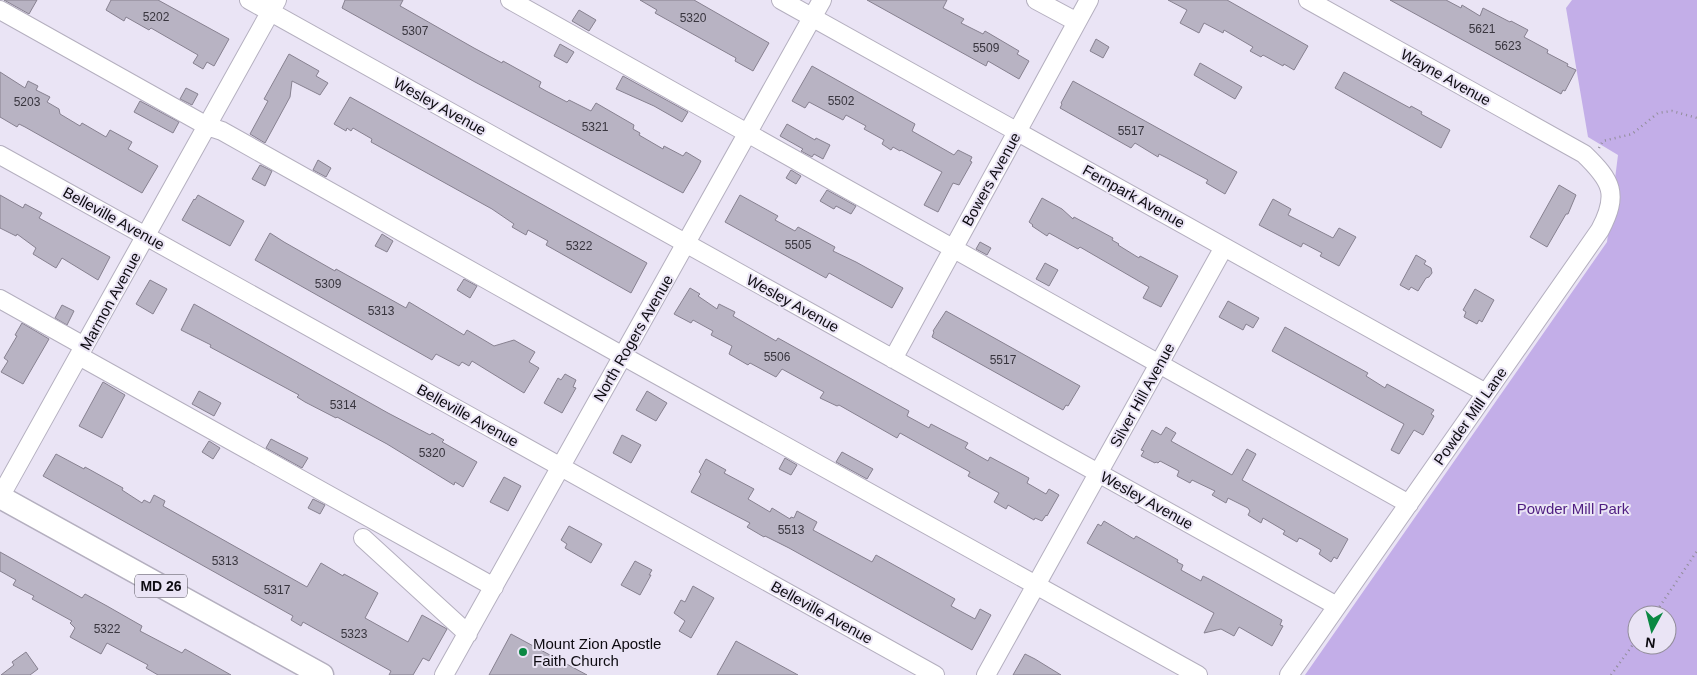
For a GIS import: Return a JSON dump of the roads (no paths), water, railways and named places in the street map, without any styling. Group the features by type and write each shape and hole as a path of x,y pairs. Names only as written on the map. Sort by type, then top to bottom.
{"main road":[{"name":"MD 26","path":"0,497 322,675"}],"street":[{"name":"Wesley Avenue","path":"249,0 274,6 687,244 1337,606"},
{"path":"510,0 1409,504"},
{"name":"Fernpark Avenue","path":"781,0 1486,393"},
{"name":"North Rogers Avenue","path":"444,675 822,0"},
{"path":"1036,0 1077,22"},
{"name":"Bowers Avenue","path":"893,359 1089,0"},
{"name":"Wayne Avenue","path":"1308,0 1589,159"},
{"name":"Marmon Avenue","path":"0,497 274,6"},
{"path":"0,10 207,126 222,130 623,356 1198,675"},
{"name":"Belleville Avenue","path":"0,155 935,675"},
{"name":"Powder Mill Lane","path":"1289,675 1600,230 1608,215 1611,201 1610,186 1601,171 1589,159"},
{"name":"Silver Hill Avenue","path":"986,675 1224,247"},
{"path":"0,299 82,351 494,587"},
{"path":"362,538 468,634"}],"place":[{"name":"Mount Zion Apostle Faith Church","path":"523,652"}],"park label":[{"name":"Powder Mill Park","path":"1573,508"}]}
